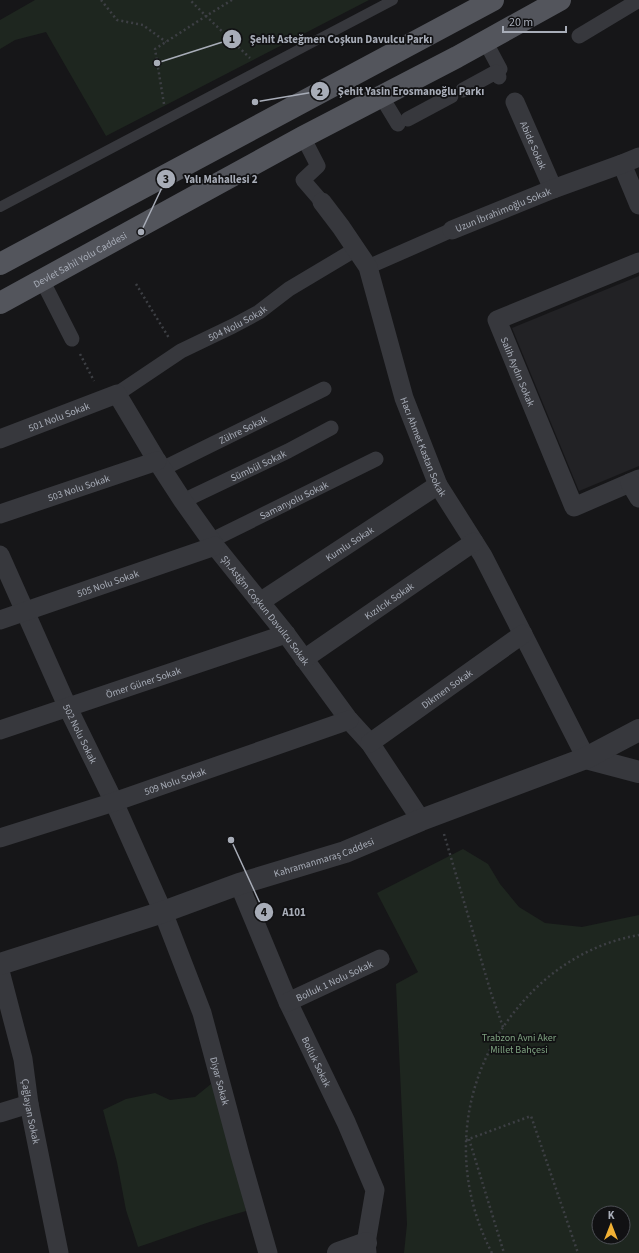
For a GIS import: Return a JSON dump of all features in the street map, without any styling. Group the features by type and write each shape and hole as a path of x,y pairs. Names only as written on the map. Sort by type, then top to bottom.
{"main road":[{"path":"0,264 493,0"},
{"name":"Devlet Sahil Yolu Caddesi","path":"0,303 303,137 560,0"}],"street":[{"path":"579,36 639,0"},
{"path":"381,96 403,121 496,72 500,73 485,41"},
{"name":"Abide Sokak","path":"514,100 553,189"},
{"name":"Hacı Ahmet Kastan Sokak","path":"303,137 318,166 303,180 341,227 368,267 404,398 438,485 483,556 586,758"},
{"path":"631,160 639,205"},
{"name":"Uzun İbrahimoğlu Sokak","path":"368,267 452,230 553,189 631,160"},
{"name":"504 Nolu Sokak","path":"110,396 178,353 259,312 289,289 356,249"},
{"name":"Salih Aydın Sokak","path":"636,487 574,507 497,320 639,262"},
{"path":"42,280 72,339"},
{"name":"Zühre Sokak","path":"159,465 324,389"},
{"name":"501 Nolu Sokak","path":"0,439 110,396"},
{"name":"Şh.Astğm Coşkun Davulcu Sokak","path":"110,396 214,543 286,634 349,720 370,743 430,817"},
{"name":"Sümbül Sokak","path":"183,501 331,428"},
{"name":"Samanyolu Sokak","path":"214,543 376,459"},
{"name":"503 Nolu Sokak","path":"0,514 159,465"},
{"name":"Kumlu Sokak","path":"260,602 438,485"},
{"name":"Kızılcık Sokak","path":"304,659 474,542"},
{"name":"505 Nolu Sokak","path":"0,620 214,543"},
{"name":"502 Nolu Sokak","path":"0,555 68,708 114,802 163,912"},
{"name":"Ömer Güner Sokak","path":"0,730 286,634"},
{"name":"Dikmen Sokak","path":"370,743 522,634"},
{"name":"509 Nolu Sokak","path":"0,838 114,802 349,720"},
{"name":"Kahramanmaraş Caddesi","path":"0,964 163,912 239,884 345,852 430,817 586,758 639,730"},
{"path":"586,758 639,772"},
{"name":"Bolluk Sokak","path":"239,884 288,1002 346,1122 375,1190 366,1248"},
{"name":"Diyar Sokak","path":"163,912 202,1013 268,1253"},
{"name":"Bolluk 1 Nolu Sokak","path":"288,1002 380,959"},
{"name":"Çağlayan Sokak","path":"0,971 23,1059 29,1104 59,1253"},
{"path":"0,1113 29,1104"},
{"path":"338,1253 366,1248"}],"lane":[{"path":"0,207 393,0"}],"path":[{"path":"101,0 117,20 143,25 166,42"},
{"path":"190,0 250,58"},
{"path":"164,106 155,49 232,0"},
{"path":"136,284 178,353"},
{"path":"72,339 110,396"},
{"path":"430,817 503,1027"},
{"path":"492,1253 483,1236 474,1205 467,1171 468,1119 478,1076 489,1051 503,1027 518,1006 545,979 573,959 605,944 639,935"},
{"path":"467,1139 531,1116 578,1253"},
{"path":"467,1139 504,1253"}],"shaded area":[{"path":"639,276 639,466 579,491 512,328"}],"green space":[{"path":"35,0 369,0 106,136 46,32 15,40 0,49 0,20"},
{"name":"Trabzon Avni Aker Millet Bahçesi","path":"463,849 488,864 500,884 519,907 545,923 582,927 639,915 639,1253 404,1253 407,1224 396,984 418,972 377,893"},
{"path":"211,1084 223,1115 232,1147 246,1211 138,1247 126,1210 117,1162 103,1110 126,1099 155,1093 170,1100 195,1097"}],"place":[{"name":"Şehit Asteğmen Coşkun Davulcu Parkı","path":"157,63"},
{"name":"Şehit Yasin Erosmanoğlu Parkı","path":"255,102"},
{"name":"Yalı Mahallesi 2","path":"141,232"},
{"name":"A101","path":"231,840"}]}
